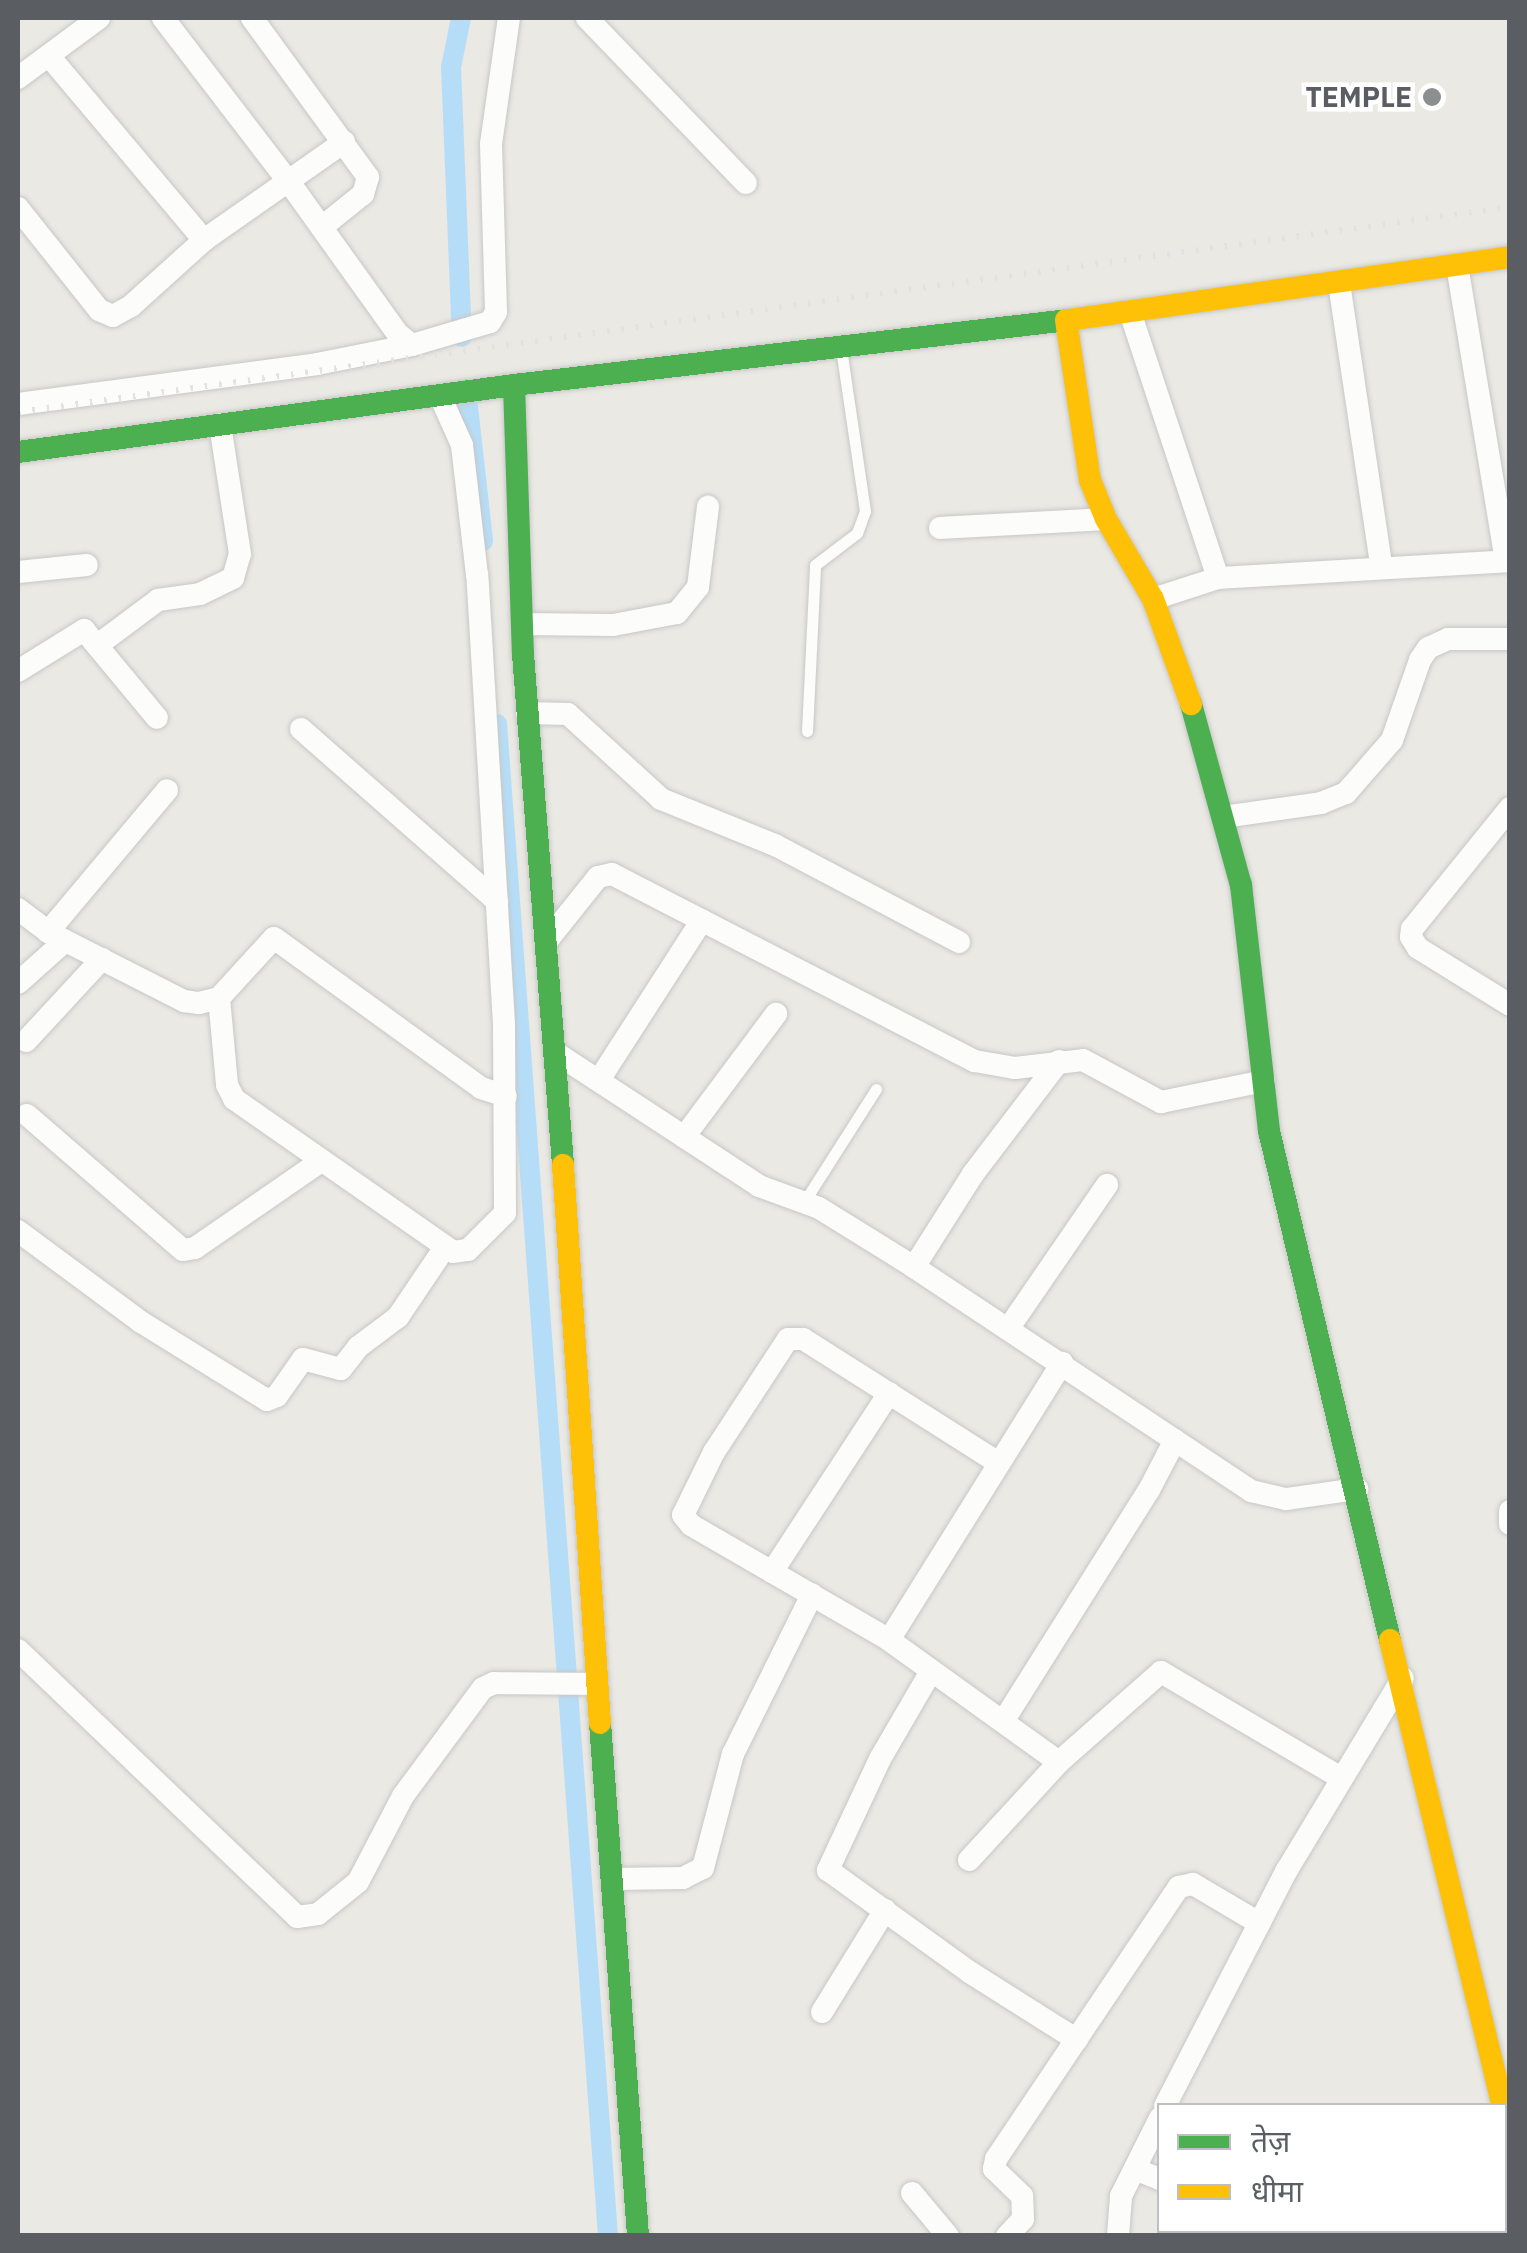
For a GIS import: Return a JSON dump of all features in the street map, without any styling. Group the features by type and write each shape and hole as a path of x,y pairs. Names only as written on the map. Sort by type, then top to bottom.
{"main road":[{"path":"18,452 514,385 1130,312 1510,257"},
{"path":"1066,320 1083,454 1106,519 1153,599 1180,662 1241,885 1264,1081 1282,1191 1504,2103"},
{"path":"514,385 527,713 556,1053 594,1685 638,2236"}],"street":[{"path":"18,78 99,18"},
{"path":"163,18 290,182 397,333 412,345"},
{"path":"252,18 366,171 368,186 322,227"},
{"path":"18,404 317,364 482,326 496,312 491,144 509,18"},
{"path":"587,18 746,182"},
{"path":"48,56 204,240"},
{"path":"18,208 106,314 120,314 204,240 344,142"},
{"path":"1153,599 1218,578 1508,560 1457,265"},
{"path":"1339,284 1382,565"},
{"path":"1130,312 1218,578"},
{"path":"219,998 229,1092 321,1161 459,1253 468,1250 508,1209 497,901 470,516 462,445 445,395"},
{"path":"99,644 158,600 200,594 233,578 240,554 220,425"},
{"path":"522,624 614,625 677,613 698,587 708,507"},
{"path":"940,528 1106,519"},
{"path":"18,572 87,565"},
{"path":"18,671 80,630 99,644 157,718"},
{"path":"1223,816 1321,803 1346,793 1392,740 1420,660 1428,648 1448,639 1510,639"},
{"path":"527,713 568,714 661,800 775,845 959,942"},
{"path":"301,729 497,901"},
{"path":"18,983 167,790"},
{"path":"1510,808 1412,929 1411,937 1418,948 1510,1005"},
{"path":"546,942 606,874 975,1060 1015,1068 1084,1060 1161,1102 1264,1081"},
{"path":"18,909 56,936 184,1000 219,998 274,938 481,1088 506,1096"},
{"path":"598,1080 702,920"},
{"path":"26,1041 102,959"},
{"path":"684,1137 776,1014"},
{"path":"556,1053 759,1186 804,1202 914,1267 1251,1491 1274,1499 1357,1489"},
{"path":"914,1267 974,1174 1060,1062"},
{"path":"28,1115 184,1250 195,1248 321,1161"},
{"path":"1008,1329 1107,1184"},
{"path":"18,1232 141,1322 267,1400 277,1396 303,1359 341,1369 358,1347 398,1318 445,1247"},
{"path":"997,1462 803,1339 781,1343 714,1452 683,1515 692,1525 888,1640 1060,1762"},
{"path":"888,1640 1062,1363"},
{"path":"772,1572 888,1394"},
{"path":"1004,1720 1148,1490 1175,1440"},
{"path":"1510,1511 1510,1524"},
{"path":"612,1879 683,1878 700,1873 732,1754 812,1596"},
{"path":"18,1650 298,1917 318,1914 358,1882 403,1796 482,1688 494,1683 594,1685"},
{"path":"969,1860 1060,1762 1161,1672 1341,1778"},
{"path":"930,1673 880,1759 830,1862 834,1878 1077,2040"},
{"path":"1167,2103 1259,1923 1402,1678"},
{"path":"1007,2236 1023,2219 1022,2196 994,2165 1183,1884 1193,1884 1259,1923"},
{"path":"822,2012 885,1910"},
{"path":"1118,2236 1121,2196 1157,2124"},
{"path":"1135,2169 1157,2179"},
{"path":"912,2192 948,2236"}],"lane":[{"path":"807,732 814,570 818,560 862,528 865,511 840,347"},
{"path":"804,1202 876,1089"}],"waterway":[{"path":"461,18 451,67 462,337"},
{"path":"466,389 483,541"},
{"path":"497,724 608,2236"}],"railway":[{"path":"18,412 1510,207"}],"traffic: fast":[{"path":"18,452 514,385 1068,320"},
{"path":"514,385 523,654 563,1165"},
{"path":"1191,704 1241,885 1269,1131 1390,1640"},
{"path":"600,1723 638,2236"}],"traffic: slow":[{"path":"1068,320 1510,257"},
{"path":"1066,320 1090,480 1106,519 1153,599 1191,704"},
{"path":"563,1165 600,1723"},
{"path":"1390,1640 1502,2103"}],"place":[{"name":"TEMPLE","path":"1432,97"}]}
